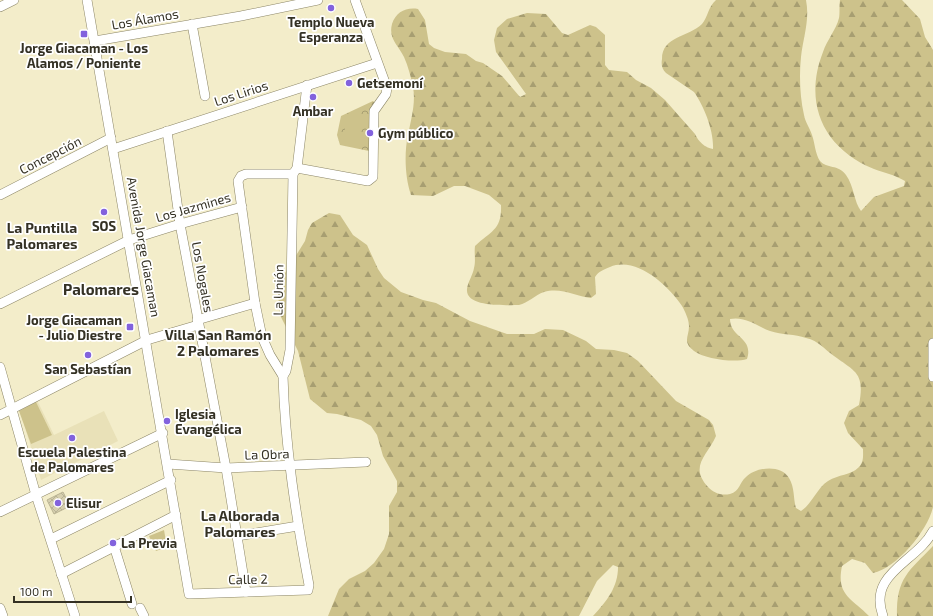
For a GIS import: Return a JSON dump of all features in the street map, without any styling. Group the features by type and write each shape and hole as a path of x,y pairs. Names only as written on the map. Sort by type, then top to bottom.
{"street":[{"path":"0,7 14,0"},
{"name":"Avenida Jorge Giacaman","path":"87,0 163,433 189,594"},
{"name":"Los Álamos","path":"94,41 284,8 318,0"},
{"path":"282,376 262,337 254,303 238,181 241,176 246,174 295,171 368,181 373,177 374,111 386,94 387,88 355,0"},
{"path":"192,24 205,96"},
{"name":"Los Lirios","path":"113,149 377,63"},
{"name":"La Unión","path":"307,85 295,171 290,350 286,371 282,376 284,420 308,590"},
{"name":"Los Nogales","path":"167,131 180,224 226,468 246,592"},
{"name":"Concepción","path":"0,195 112,138"},
{"name":"Los Jazmines","path":"0,304 129,240 242,207"},
{"path":"0,415 147,340 254,303"},
{"path":"933,343 933,377"},
{"path":"0,367 36,495 75,616"},
{"path":"0,512 163,433"},
{"name":"La Obra","path":"168,464 226,468 366,462"},
{"path":"51,539 171,480"},
{"path":"61,574 176,515"},
{"path":"237,536 298,526"},
{"path":"883,616 880,596 885,581 896,568 917,552 933,531"},
{"path":"114,546 139,609"},
{"name":"Calle 2","path":"189,594 308,590"},
{"path":"0,608 3,616"}],"shaded area":[{"name":"Escuela Palestina de Palomares","path":"36,398 54,435 104,411 118,441 41,480 19,408"}],"green space":[{"path":"716,0 806,0 807,22 800,72 801,94 805,118 820,161 826,165 840,169 846,175 849,179 861,211 874,197 904,186 905,181 856,160 842,149 830,136 822,122 817,106 815,89 817,71 823,52 838,22 840,0 902,0 920,19 925,37 933,50 933,507 925,526 918,537 892,564 873,573 865,563 852,559 842,566 841,584 843,590 851,600 869,616 593,616 603,605 614,587 618,574 618,567 613,565 597,581 579,616 328,616 339,589 349,579 365,571 374,563 384,549 389,534 389,506 397,492 397,481 383,456 377,435 371,426 361,420 327,413 310,399 298,351 280,315 278,294 282,278 305,241 312,223 329,213 340,215 353,235 367,245 378,269 384,278 401,292 436,303 470,321 507,334 534,334 545,329 563,330 586,341 596,349 614,350 627,353 638,361 676,401 709,420 713,425 716,436 702,461 700,473 708,487 715,492 724,495 733,493 750,474 762,469 775,469 785,474 789,478 796,508 801,511 824,484 836,477 856,470 861,465 863,449 848,433 844,423 849,411 859,405 861,394 860,380 853,370 818,343 811,339 770,331 746,320 735,318 730,319 731,325 747,346 747,359 735,361 720,360 699,354 688,345 687,339 689,326 687,316 676,298 650,274 641,269 630,266 620,265 610,267 600,272 595,277 596,294 591,298 562,291 550,291 541,293 519,305 497,305 473,300 468,295 467,289 475,265 475,246 491,233 497,225 500,220 501,205 489,195 465,186 454,186 433,196 411,195 407,181 406,157 407,142 414,105 414,93 407,64 391,34 392,24 396,16 402,11 418,9 425,20 429,44 434,48 445,52 466,54 476,61 483,63 502,76 520,97 526,94 496,52 494,40 497,28 507,19 527,13 546,14 562,33 568,35 590,25 596,27 605,35 605,65 609,70 627,72 636,80 651,88 665,100 702,144 713,149 710,127 705,111 698,98 694,92 666,73 662,63 663,51 666,46 671,41 690,32 702,24 711,6"},
{"path":"373,101 375,103 372,109 369,127 369,151 340,145 337,135 341,116"},
{"path":"345,115 360,115 360,142 345,142"},
{"path":"36,402 52,435 31,444 19,411"},
{"path":"164,530 167,547 156,551 149,536"},
{"path":"933,546 933,616 897,616 899,593 906,576"}],"building":[{"name":"Elisur","path":"63,492 70,506 54,514 47,500"}],"place":[{"name":"Templo Nueva Esperanza","path":"331,8"},
{"name":"Jorge Giacaman - Los Alamos / Poniente","path":"84,34"},
{"name":"Getsemoní","path":"349,83"},
{"name":"Ambar","path":"313,97"},
{"name":"Gym público","path":"370,133"},
{"name":"SOS","path":"104,212"},
{"name":"Jorge Giacaman - Julio Diestre","path":"130,327"},
{"name":"San Sebastían","path":"88,355"},
{"name":"Iglesia Evangélica","path":"167,421"},
{"name":"Escuela Palestina de Palomares","path":"72,438"},
{"name":"Elisur","path":"58,503"},
{"name":"La Previa","path":"113,543"}],"district":[{"name":"La Puntilla Palomares","path":"42,236"},
{"name":"Palomares","path":"101,290"},
{"name":"Villa San Ramón 2 Palomares","path":"218,344"},
{"name":"La Alborada Palomares","path":"240,524"}]}
